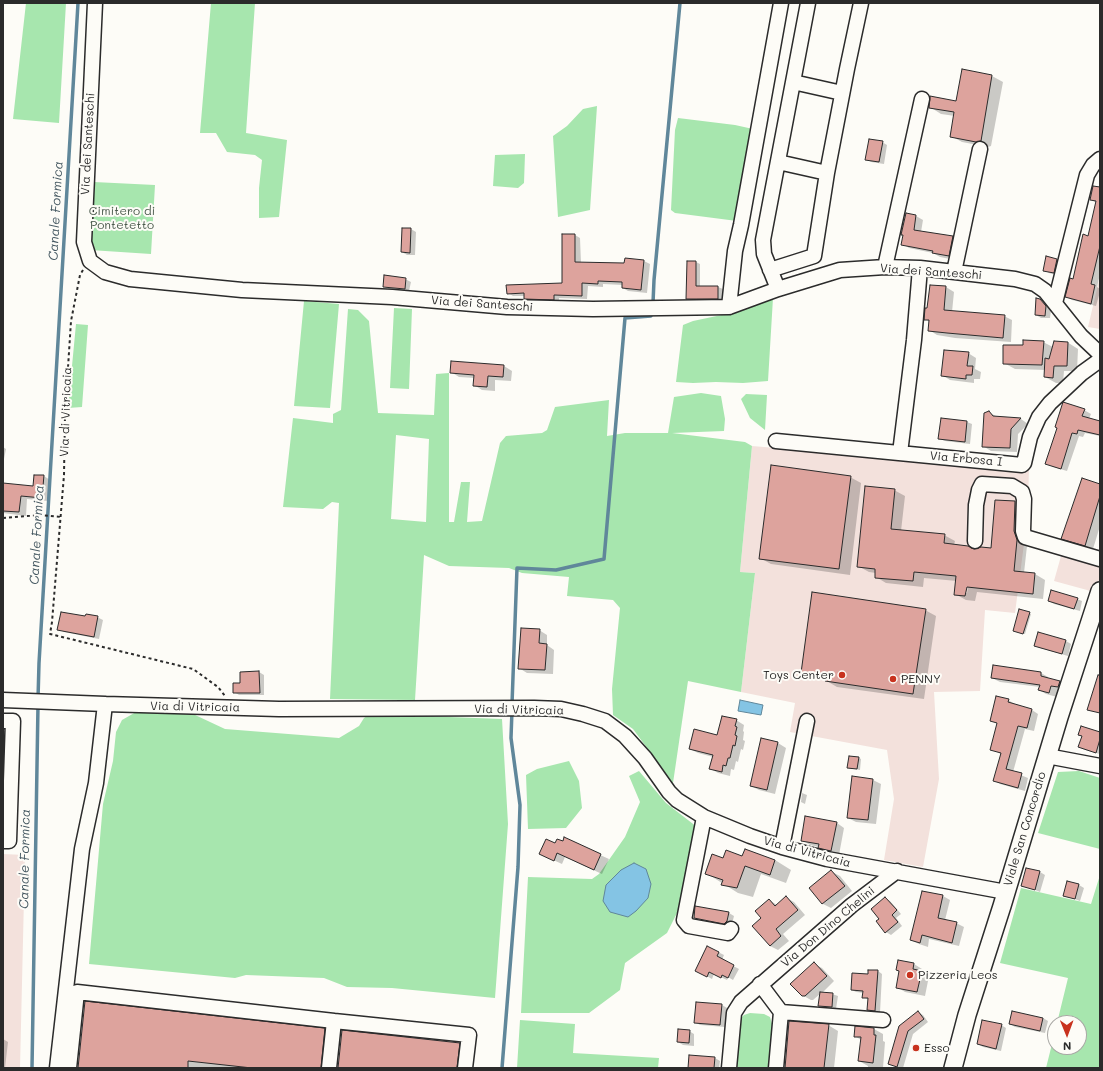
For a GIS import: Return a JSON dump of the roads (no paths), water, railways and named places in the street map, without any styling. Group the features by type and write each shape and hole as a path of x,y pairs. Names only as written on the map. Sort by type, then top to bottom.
{"main road":[{"name":"Viale San Concordio","path":"953,1068 967,1015 1100,590"}],"street":[{"name":"Via dei Santeschi","path":"95,3 84,242 90,261 105,272 130,278 242,290 392,296 507,307 601,309 729,307 778,289 840,270 885,267 920,268 1015,279 1036,284 1045,291 1081,336 1100,354"},
{"path":"729,307 735,251 781,3"},
{"path":"778,289 764,254 763,240 808,3"},
{"path":"770,270 814,256 827,174 861,3"},
{"path":"793,82 842,94"},
{"path":"885,267 922,99"},
{"path":"954,272 980,149"},
{"path":"1055,303 1087,175 1100,159"},
{"path":"778,162 827,174"},
{"path":"900,453 914,340 920,268"},
{"name":"Via Erbosa I","path":"776,441 1022,464 1024,463 1030,437 1039,417 1050,403 1082,373 1100,360"},
{"path":"974,541 976,505 979,490 982,484 1012,486 1022,492 1024,499 1023,531 1025,537 1100,559"},
{"name":"Via di Vitricaia","path":"3,700 287,709 522,708 561,710 583,714 605,721 625,736 645,758 669,792 686,807 704,817 779,846 826,859 1006,892"},
{"path":"57,1068 82,849 96,783 105,704"},
{"path":"3,721 13,721 7,751 6,813 9,841 3,841"},
{"path":"779,846 804,721"},
{"path":"1047,756 1100,766"},
{"path":"704,817 684,920 689,926 728,933 731,929"},
{"name":"Via Don Dino Chelini","path":"729,1068 734,1013 741,1002 852,905 897,871"},
{"path":"760,984 781,1012 776,1068"},
{"path":"69,1068 77,992 469,1035 465,1068"},
{"path":"781,1012 883,1020"},
{"path":"329,1068 334,1021"}],"water":[{"path":"740,700 763,705 761,715 738,711"},
{"path":"634,863 646,869 651,884 648,898 628,917 610,912 603,901 606,885 621,870"}],"waterway":[{"name":"Canale Formica","path":"38,699 78,3"},
{"path":"653,303 680,3"},
{"path":"512,704 517,568 556,570 604,559 625,318 651,316"},
{"name":"Canale Formica","path":"32,1068 38,705"},
{"path":"502,1068 518,867 520,805 511,738 512,710"}],"place":[{"name":"Toys Center","path":"842,675"},
{"name":"PENNY","path":"893,679"},
{"name":"Pizzeria Leos","path":"910,975"},
{"name":"Esso","path":"916,1048"}],"park label":[{"name":"Cimitero di Pontetetto","path":"122,218"}]}
